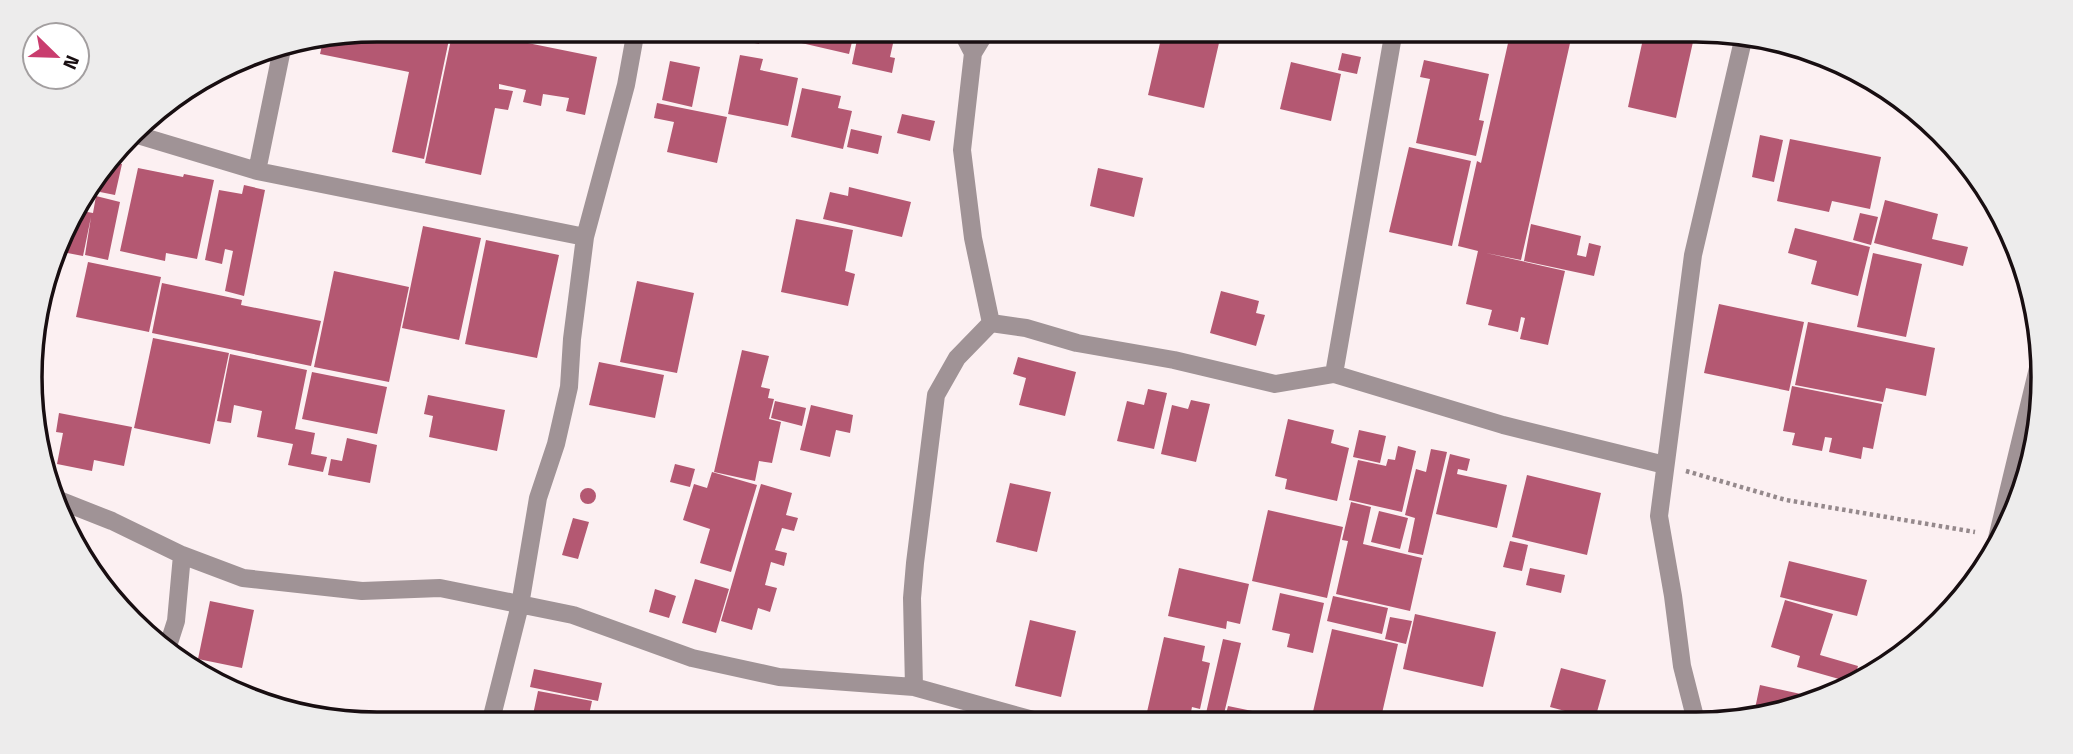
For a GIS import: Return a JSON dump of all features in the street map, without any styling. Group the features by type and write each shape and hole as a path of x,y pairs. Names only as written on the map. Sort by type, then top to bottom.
{"street":[{"path":"493,712 520,605 538,498 556,444 569,387 572,339 585,237 626,85 634,42"},
{"path":"967,42 973,53"},
{"path":"980,42 973,53 962,150 973,238 991,323"},
{"path":"1334,374 1392,42"},
{"path":"1694,712 1682,666 1659,516 1693,255 1742,45"},
{"path":"257,172 280,56"},
{"path":"143,137 257,172 585,237"},
{"path":"991,323 1026,328 1077,343 1174,360 1275,384 1334,374 1503,425 1665,465"},
{"path":"914,687 912,598 936,395 957,358 991,323"},
{"path":"2004,507 2030,402"},
{"path":"67,503 112,521 182,555 243,578 362,591 440,588 573,615 692,658 779,677 914,687 1004,712"},
{"path":"170,640 176,621 182,555"}],"path":[{"path":"1665,465 1786,500 1991,535"}],"building":[{"path":"448,42 424,159 392,152 409,72 320,54 322,47 333,45"},
{"path":"450,42 523,42 597,57 585,115 566,111 569,98 543,94 541,106 523,102 526,90 499,84 499,89 513,91 508,110 495,108 481,175 425,163"},
{"path":"797,42 852,42 849,54"},
{"path":"857,42 893,42 890,57 895,58 892,73 852,64"},
{"path":"1160,42 1219,42 1204,108 1148,95"},
{"path":"1508,42 1570,42 1521,260 1486,253 1565,271 1548,345 1520,339 1525,318 1521,317 1518,332 1488,325 1492,310 1466,304 1478,251 1458,246 1477,161 1481,163"},
{"path":"1642,42 1693,42 1676,118 1628,107"},
{"path":"1342,53 1361,57 1357,74 1338,70"},
{"path":"740,55 763,59 760,70 798,78 788,126 728,114"},
{"path":"1424,60 1489,74 1479,120 1484,121 1476,156 1416,143 1430,79 1420,77"},
{"path":"670,61 700,67 692,107 662,100"},
{"path":"1291,62 1341,74 1331,121 1280,109"},
{"path":"802,88 841,96 838,108 852,111 843,149 791,137"},
{"path":"657,103 727,117 717,163 667,152 674,122 654,118"},
{"path":"902,114 935,121 930,141 897,133"},
{"path":"851,129 882,136 878,154 847,147"},
{"path":"1760,135 1783,140 1774,182 1752,177"},
{"path":"1790,139 1881,157 1870,209 1832,201 1829,212 1777,201"},
{"path":"1409,147 1471,161 1452,246 1389,232"},
{"path":"119,163 122,164 115,195 100,192 111,173"},
{"path":"138,168 214,180 197,259 166,253 165,261 120,251"},
{"path":"1098,168 1143,178 1134,217 1090,206"},
{"path":"244,185 265,190 244,296 225,291 233,251 225,249 222,264 205,260 219,190 242,194"},
{"path":"849,187 911,202 902,237 823,219 830,192 848,196"},
{"path":"96,196 120,202 108,260 85,255 91,217 83,256 66,253 86,212 93,213"},
{"path":"1885,200 1938,214 1932,239 1968,247 1963,266 1874,243"},
{"path":"1860,213 1878,217 1871,245 1853,240"},
{"path":"796,219 853,230 845,271 855,274 848,306 781,292"},
{"path":"1531,224 1581,236 1577,255 1586,257 1589,243 1601,246 1594,276 1524,261"},
{"path":"423,226 481,238 459,340 402,328"},
{"path":"1795,228 1870,247 1858,296 1811,284 1817,261 1788,253"},
{"path":"486,240 559,255 537,358 465,344"},
{"path":"1873,253 1922,264 1906,337 1857,327"},
{"path":"88,262 161,277 149,332 76,317"},
{"path":"334,271 409,287 389,382 314,367"},
{"path":"637,281 694,293 677,373 620,362"},
{"path":"162,283 242,300 241,305 321,321 311,366 152,333"},
{"path":"1221,291 1259,301 1256,313 1265,315 1256,346 1210,333"},
{"path":"1719,304 1804,322 1789,391 1704,373"},
{"path":"1808,322 1935,348 1926,396 1886,388 1883,402 1795,385"},
{"path":"153,338 229,353 210,444 134,428"},
{"path":"742,350 769,356 761,387 770,389 768,398 774,399 769,419 781,422 772,463 759,461 755,481 714,472"},
{"path":"230,354 307,370 295,429 315,433 311,454 327,457 323,472 288,465 293,444 257,437 262,411 234,405 231,423 217,421"},
{"path":"1018,357 1076,372 1065,416 1019,405 1026,378 1013,374"},
{"path":"599,362 664,375 655,418 589,405"},
{"path":"312,372 387,387 377,434 302,419"},
{"path":"1792,386 1882,404 1873,449 1863,447 1861,459 1829,452 1832,438 1825,437 1822,451 1792,445 1795,433 1783,431"},
{"path":"1148,389 1167,393 1154,449 1117,441 1127,401 1144,405"},
{"path":"428,395 505,410 497,451 429,437 433,416 424,414"},
{"path":"1191,400 1210,404 1196,462 1161,454 1172,405 1188,409"},
{"path":"775,401 806,408 802,426 771,418"},
{"path":"811,405 853,415 850,433 836,430 830,457 800,450"},
{"path":"59,413 132,427 124,466 94,460 92,471 57,464 63,433 56,432"},
{"path":"1288,419 1334,430 1331,443 1349,448 1337,501 1285,489 1287,479 1275,476"},
{"path":"1359,430 1386,436 1380,463 1353,457"},
{"path":"347,438 377,445 370,483 328,475 331,459 342,461"},
{"path":"1398,446 1416,451 1402,512 1349,500 1358,460 1386,466 1388,459 1395,460"},
{"path":"1431,449 1447,452 1423,555 1408,552 1415,518 1405,515 1416,469 1426,472"},
{"path":"1450,454 1470,459 1467,471 1458,469 1457,474 1507,485 1497,528 1436,514"},
{"path":"675,464 695,469 690,487 670,482"},
{"path":"712,472 757,485 731,572 700,563 710,529 683,520 694,484 707,488"},
{"path":"1527,475 1601,493 1587,555 1512,537"},
{"path":"1010,483 1051,492 1037,552 996,542"},
{"path":"761,484 792,493 786,515 798,518 794,531 782,528 775,550 787,553 784,566 771,562 765,585 777,588 770,612 758,608 752,630 721,621"},
{"path":"588,488 594,490 594,502 588,504 582,502 580,496 582,490"},
{"path":"1351,502 1371,507 1363,544 1422,558 1410,611 1336,594 1348,541 1342,540"},
{"path":"1268,510 1343,527 1327,598 1252,581"},
{"path":"1379,511 1408,518 1400,549 1371,542"},
{"path":"573,518 589,522 578,559 562,555"},
{"path":"1510,541 1528,545 1522,571 1503,567"},
{"path":"1789,561 1867,580 1857,616 1780,597"},
{"path":"1179,568 1249,584 1240,624 1227,621 1226,629 1168,616"},
{"path":"1530,568 1565,575 1561,593 1526,585"},
{"path":"695,579 729,589 716,633 682,623"},
{"path":"655,589 676,596 669,618 649,612"},
{"path":"1280,593 1324,603 1313,653 1287,647 1290,634 1272,630"},
{"path":"1333,596 1388,608 1382,634 1327,621"},
{"path":"1785,600 1833,614 1820,655 1858,666 1857,671 1839,679 1797,667 1800,656 1771,647"},
{"path":"210,601 254,610 242,668 198,659"},
{"path":"1415,614 1496,632 1483,687 1403,669"},
{"path":"1390,617 1412,621 1406,644 1385,639"},
{"path":"1030,620 1076,631 1061,697 1015,686"},
{"path":"1332,629 1398,644 1382,712 1313,712"},
{"path":"1164,637 1205,646 1202,661 1210,663 1200,709 1192,707 1191,712 1147,712"},
{"path":"1223,639 1241,643 1224,712 1206,712"},
{"path":"1561,668 1606,680 1597,712 1569,712 1550,707"},
{"path":"534,669 602,683 598,701 530,687"},
{"path":"1760,685 1803,694 1783,701 1755,707"},
{"path":"538,691 592,701 590,712 534,712"},
{"path":"1228,706 1257,712 1226,712"}]}
